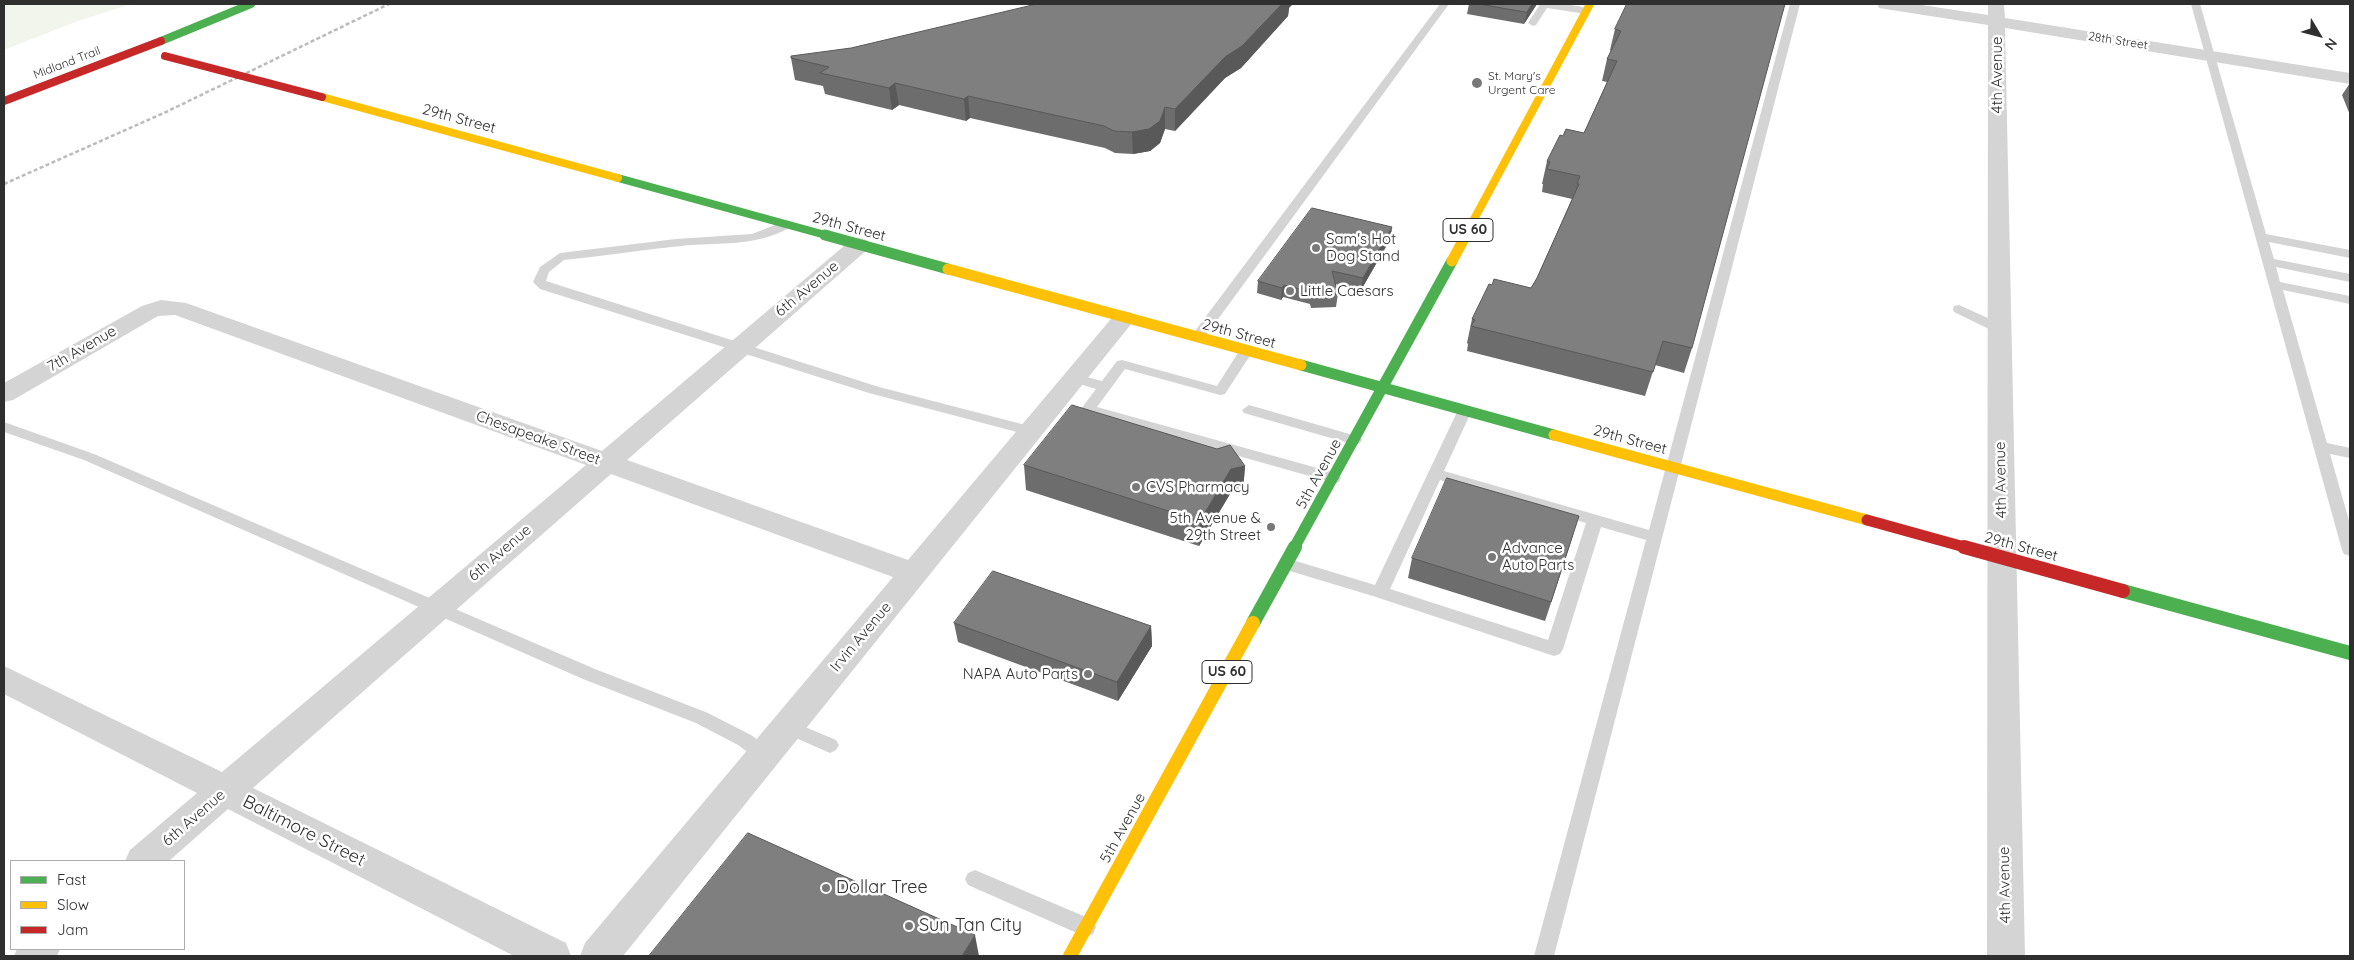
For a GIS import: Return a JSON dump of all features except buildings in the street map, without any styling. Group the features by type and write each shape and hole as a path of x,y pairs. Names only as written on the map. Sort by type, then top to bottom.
{"main road":[{"name":"29th Street","path":"226,4 125,42 139,49 322,97 2350,653"},
{"name":"Midland Trail","path":"4,101 251,4"},
{"name":"5th Avenue","path":"1070,956 1355,440 1588,8"}],"street":[{"name":"28th Street","path":"1888,4 1996,13 2210,56 2350,78"},
{"name":"4th Avenue","path":"1996,13 2006,956"},
{"name":"6th Avenue","path":"144,860 859,245"},
{"name":"7th Avenue","path":"4,394 138,317 161,307"},
{"name":"Chesapeake Street","path":"161,307 178,308 914,573"},
{"name":"Irvin Avenue","path":"599,956 786,726 1124,318"},
{"name":"Baltimore Street","path":"4,679 552,956"}],"lane":[{"path":"1196,338 1444,4"},
{"path":"1533,23 1544,4 1588,8"},
{"path":"1544,956 1795,4"},
{"path":"2195,4 2350,550"},
{"path":"785,225 766,235 752,239 695,241 560,257 540,276 539,282 559,292 738,348 938,408 1032,431"},
{"path":"2262,237 2350,254"},
{"path":"2269,262 2350,278"},
{"path":"2275,285 2350,300"},
{"path":"1960,309 1998,328"},
{"path":"1246,351 1220,391 1122,364 1088,409 1334,478"},
{"path":"1075,378 1105,387"},
{"path":"1249,410 1355,440"},
{"path":"1380,592 1465,410"},
{"path":"4,427 122,471 604,680 708,721 745,739 764,754"},
{"path":"2321,446 2350,453"},
{"path":"1435,474 1654,537"},
{"path":"1286,564 1380,592 1554,649 1595,520"},
{"path":"786,726 830,745"},
{"path":"975,880 1086,927"}],"shaded area":[{"path":"4,4 132,4 78,21 4,50"}],"railway":[{"path":"4,184 166,112 389,4"}],"traffic: fast":[{"path":"161,41 251,4"},
{"path":"618,178 948,269"},
{"path":"1253,623 1452,261"},
{"path":"1301,365 1554,435"},
{"path":"2123,591 2350,653"}],"traffic: slow":[{"path":"1452,261 1590,4"},
{"path":"322,97 618,178"},
{"path":"948,269 1301,365"},
{"path":"1554,435 1867,520"},
{"path":"1070,956 1253,623"}],"traffic: jam":[{"path":"4,101 161,41"},
{"path":"165,56 322,97"},
{"path":"1867,520 2123,591"}],"place":[{"name":"St. Mary's Urgent Care","path":"1477,83"},
{"name":"Sam's Hot Dog Stand","path":"1316,248"},
{"name":"Little Caesars","path":"1290,291"},
{"name":"CVS Pharmacy","path":"1136,487"},
{"name":"5th Avenue & 29th Street","path":"1271,527"},
{"name":"Advance Auto Parts","path":"1492,557"},
{"name":"NAPA Auto Parts","path":"1088,674"},
{"name":"Dollar Tree","path":"826,888"},
{"name":"Sun Tan City","path":"909,926"}]}
